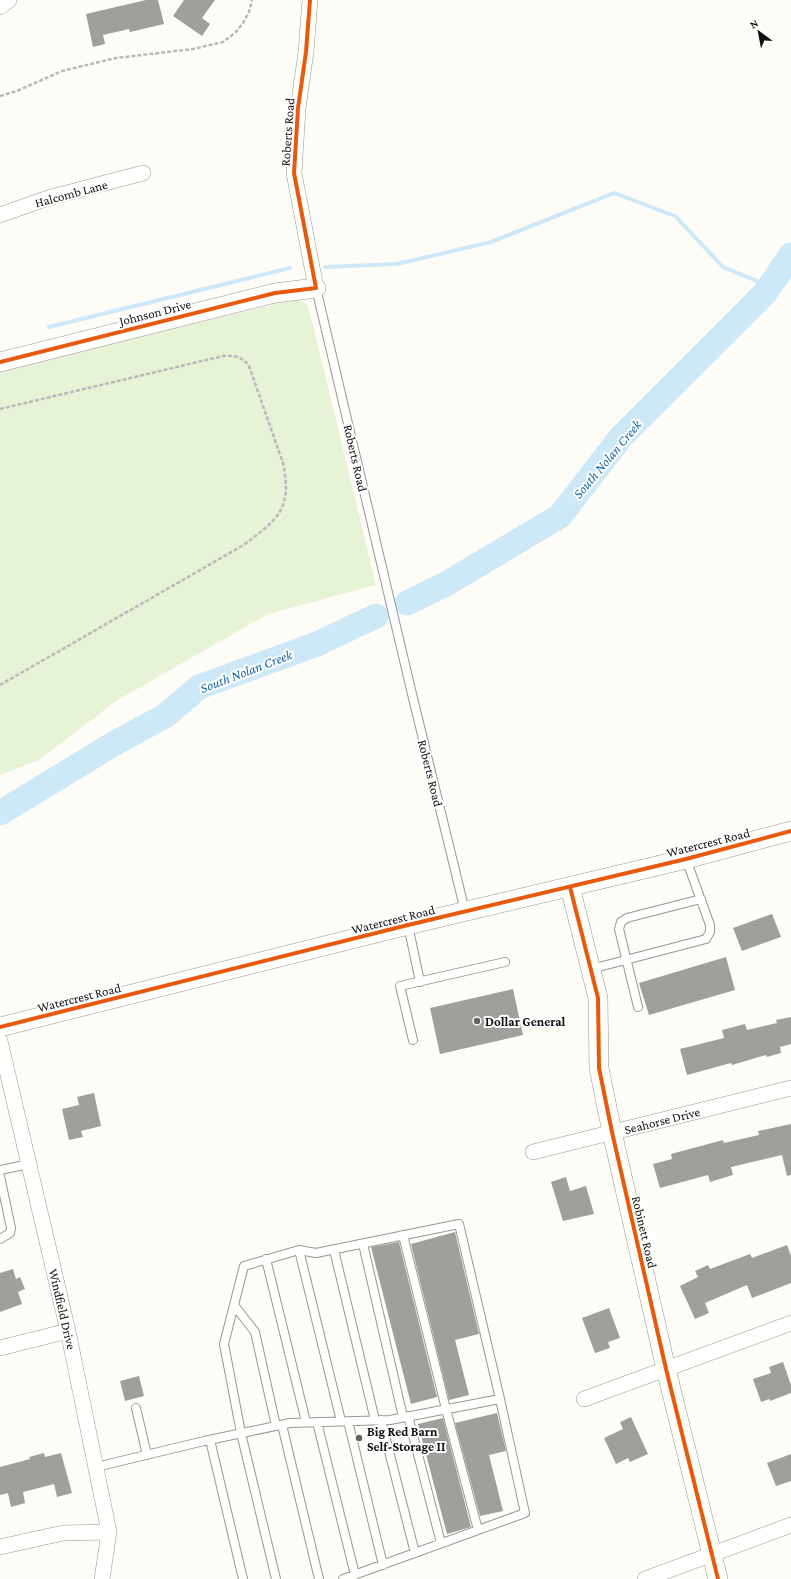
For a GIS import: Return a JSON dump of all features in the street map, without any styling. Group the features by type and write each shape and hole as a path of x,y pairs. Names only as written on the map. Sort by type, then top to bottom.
{"street":[{"path":"0,7 10,0"},
{"name":"Roberts Road","path":"310,0 306,52 298,108 294,173 316,288"},
{"name":"Halcomb Lane","path":"0,215 48,198 143,173"},
{"name":"Johnson Drive","path":"0,362 275,293 316,288"},
{"name":"Watercrest Road","path":"0,1026 791,831"},
{"name":"Robinett Road","path":"570,886 598,998 599,1068 612,1132 666,1369 718,1579"},
{"name":"Windfield Drive","path":"0,1041 68,1331 109,1532 102,1579"},
{"name":"Seahorse Drive","path":"533,1152 791,1088"},
{"path":"584,1399 791,1323"},
{"path":"0,1348 68,1331"},
{"path":"645,1579 791,1526"},
{"path":"0,1547 63,1533 109,1532"}],"lane":[{"name":"Roberts Road","path":"316,288 465,911"},
{"path":"591,969 706,939 710,932 710,925 686,858"},
{"path":"638,1007 619,929 621,922 627,918 701,899"},
{"path":"408,926 420,982"},
{"path":"413,1040 400,986 505,962"},
{"path":"0,1170 29,1164"},
{"path":"0,1176 11,1228 10,1234 0,1239"},
{"path":"276,1579 241,1433 224,1344 244,1266 299,1250 316,1253 459,1224 525,1513 343,1579"},
{"path":"403,1235 478,1530"},
{"path":"363,1244 406,1417 441,1544"},
{"path":"299,1250 383,1564"},
{"path":"334,1250 378,1420 415,1553"},
{"path":"266,1259 306,1422"},
{"path":"234,1305 254,1332 319,1579"},
{"path":"96,1467 279,1425 306,1422 378,1420 406,1417 500,1399"},
{"path":"136,1408 147,1455"},
{"path":"317,1422 355,1574"},
{"path":"210,1440 243,1579"}],"path":[{"path":"0,96 17,91 62,70 116,58 193,48 223,42 235,33 243,24 249,12 252,0"},
{"path":"0,409 223,356 243,358 250,366 283,463 287,480 287,495 281,512 268,527 242,546 0,685"}],"green space":[{"path":"297,299 307,304 310,313 376,585 268,614 116,701 39,760 0,775 0,370"}],"building":[{"path":"146,0 158,0 164,24 130,32 129,29 103,35 105,44 93,47 86,14"},
{"path":"184,0 215,0 202,18 210,24 202,36 173,16"},
{"path":"772,914 781,937 742,951 733,928"},
{"path":"726,957 735,990 649,1015 639,983"},
{"name":"Dollar General","path":"513,989 523,1035 440,1054 430,1008"},
{"path":"791,1017 791,1044 780,1047 781,1053 767,1057 766,1055 732,1065 731,1063 687,1075 680,1049 724,1038 722,1030 745,1024 747,1030 777,1023 776,1020"},
{"path":"94,1093 101,1126 81,1131 83,1137 69,1140 62,1109 79,1105 77,1097"},
{"path":"791,1124 791,1175 787,1176 782,1155 731,1167 733,1175 710,1182 708,1175 660,1188 653,1164 672,1159 671,1154 723,1140 724,1143 759,1135 758,1131"},
{"path":"566,1177 570,1191 586,1186 594,1214 563,1221 551,1182"},
{"path":"455,1232 479,1334 455,1340 469,1395 449,1400 411,1244"},
{"path":"399,1242 437,1397 411,1404 371,1247"},
{"path":"787,1245 791,1256 791,1283 752,1298 747,1285 705,1303 709,1313 695,1319 680,1286 698,1277 695,1271 708,1265 710,1269 750,1254 752,1258"},
{"path":"13,1269 16,1279 20,1277 25,1289 18,1292 22,1304 0,1312 0,1273"},
{"path":"609,1308 620,1338 608,1342 610,1348 595,1353 582,1318"},
{"path":"783,1362 791,1385 791,1393 770,1401 769,1399 761,1402 753,1379 771,1373 769,1367"},
{"path":"139,1376 144,1396 125,1401 120,1381"},
{"path":"497,1413 506,1451 489,1455 503,1511 480,1516 455,1423"},
{"path":"631,1417 648,1454 630,1462 628,1458 616,1464 604,1438 623,1429 620,1422"},
{"path":"443,1418 471,1527 447,1534 418,1424"},
{"path":"44,1453 45,1457 61,1453 72,1493 57,1497 54,1484 23,1492 25,1503 11,1507 8,1493 0,1495 0,1467 30,1459 29,1457"},
{"path":"791,1454 791,1481 776,1486 767,1463"}],"waterway":[{"path":"325,267 397,264 491,242 614,193 675,216 723,267 769,286"},
{"name":"South Nolan Creek","path":"407,603 446,584 560,516 621,437 765,293 791,255"},
{"path":"49,327 290,268"},
{"name":"South Nolan Creek","path":"0,813 115,743 165,716 199,687 317,644 376,616"}],"cycle path":[{"path":"0,362 275,293 316,288 294,173 298,108 306,52 310,0"},
{"path":"0,1027 408,925 686,859 791,831"},
{"path":"570,887 598,998 599,1068 612,1132 666,1369 718,1579"}],"place":[{"name":"Dollar General","path":"477,1021"},
{"name":"Big Red Barn Self-Storage II","path":"359,1438"}]}
